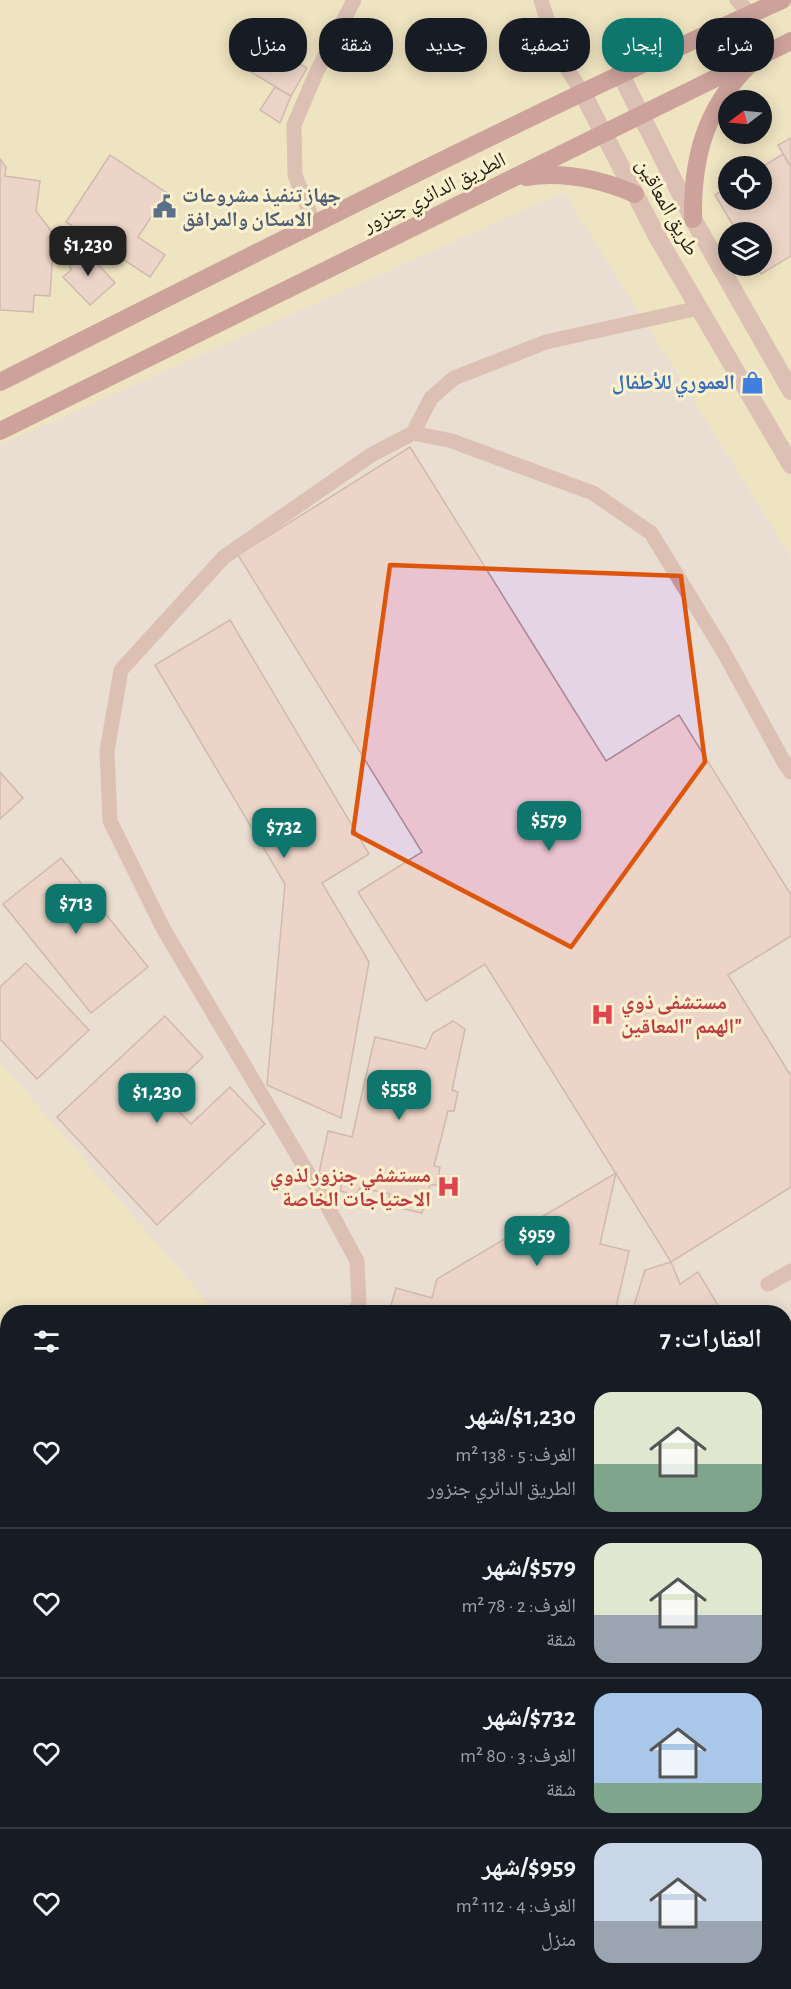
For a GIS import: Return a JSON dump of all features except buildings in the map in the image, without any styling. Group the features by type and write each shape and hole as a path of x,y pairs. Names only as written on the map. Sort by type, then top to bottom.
{"main road":[{"name":"الطريق الدائري جنزور","path":"0,382 620,73 782,0"},
{"name":"الطريق الدائري جنزور","path":"774,49 791,41"},
{"name":"الطريق الدائري جنزور","path":"0,432 604,135 726,72"},
{"path":"693,219 692,188 705,129 719,102 742,72"},
{"path":"513,179 554,174 575,176 596,179 635,194"}],"street":[{"name":"طريق المعاقين","path":"620,73 693,219 791,392"},
{"name":"طريق المعاقين","path":"582,92 659,240 791,465"}],"lane":[{"path":"314,224 295,175 294,125 317,72 354,0"},
{"path":"541,0 558,55 582,92"},
{"path":"737,0 751,14"},
{"path":"358,1305 357,1261 165,930 110,821 107,751 121,670 224,557 371,455 412,433 431,398 454,378 546,342 699,308"},
{"path":"412,433 452,441 593,493 651,533 722,648 791,772"},
{"path":"768,1284 791,1271"}],"highlighted area":[{"path":"390,565 681,576 705,762 571,947 353,833"}],"shaded area":[{"name":"مستشفي جنزور لذوي الاحتياجات الخاصة","path":"564,192 791,557 791,1305 210,1305 0,1062 0,445"}],"place":[{"name":"جهاز تنفيذ مشروعات الاسكان والمرافق","path":"164,207"},
{"name":"العموري للأطفال","path":"753,382"},
{"name":"مستشفى ذوي الهمم \"المعاقين\"","path":"603,1014"},
{"name":"مستشفي جنزور لذوي الاحتياجات الخاصة","path":"449,1187"}]}
